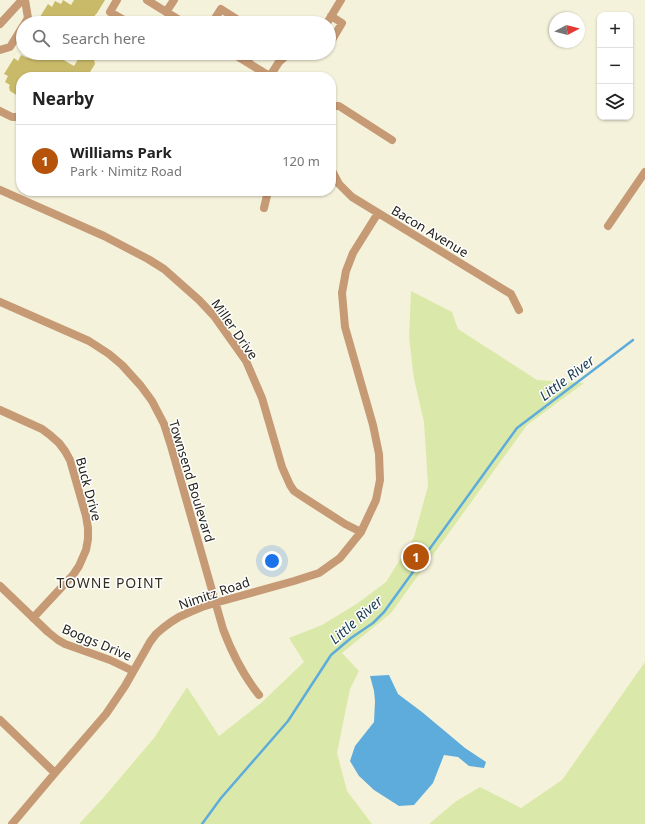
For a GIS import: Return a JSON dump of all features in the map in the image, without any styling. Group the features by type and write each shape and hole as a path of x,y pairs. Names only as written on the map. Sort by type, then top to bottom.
{"street":[{"path":"0,24 22,0"},
{"path":"25,0 28,16"},
{"path":"117,0 110,12 117,16"},
{"path":"147,0 173,16"},
{"path":"166,12 174,0"},
{"path":"331,16 341,0"},
{"path":"216,16 221,9 232,16"},
{"path":"336,19 342,23 336,33"},
{"path":"0,50 10,47 16,37"},
{"path":"244,60 262,72"},
{"path":"273,72 281,60"},
{"path":"336,106 392,140"},
{"path":"0,111 12,117 16,117"},
{"path":"608,226 645,172"},
{"name":"Bacon Avenue","path":"336,178 339,184 352,196 511,294 519,310"},
{"name":"Miller Drive","path":"0,190 104,236 148,258 164,269 199,300 214,316 246,362 262,398 282,467 294,491 345,524 361,532"},
{"path":"264,208 267,196"},
{"name":"Nimitz Road","path":"12,824 106,714 125,686 150,642 163,628 190,612 319,573 340,558 361,532 376,500 380,480 380,454 345,327 342,292 346,271 353,253 378,213"},
{"name":"Townsend Boulevard","path":"0,302 89,341 122,365 152,401 164,424 171,446 223,629 244,675 259,695"},
{"name":"Buck Drive","path":"0,410 42,429 59,443 65,451 70,460 88,528 86,550 79,566 73,575 33,618"},
{"name":"Boggs Drive","path":"0,586 58,640 65,644 110,660 133,671"},
{"path":"0,720 55,773"}],"green space":[{"path":"411,291 452,312 458,329 537,380 584,383 527,425 391,613 342,653 359,671 350,689 337,753 347,791 372,824 79,824 154,738 187,687 219,736 261,703 304,662 289,638 322,625 358,603 386,582 414,537 428,486 424,422 414,379 409,337"},
{"path":"645,662 645,824 429,824 455,802 480,787 521,808 562,780"}],"water":[{"path":"389,675 398,694 465,748 486,762 484,768 469,766 458,757 444,755 433,783 414,805 399,806 374,790 359,776 350,761 355,746 374,722 375,701 370,676"}],"building":[{"path":"63,0 71,5 74,0 105,0 94,16 40,16 48,4 52,7 55,1 61,4"},
{"path":"14,58 18,61 64,60 74,66 78,60 94,60 95,64 90,72 16,72 16,95 10,91 10,85 5,82 8,76 4,74"}],"waterway":[{"name":"Little River","path":"202,824 221,798 288,721 331,655 351,638 373,623 384,612 517,428 633,340"}],"place":[{"name":"Williams Park","path":"416,557"}],"district":[{"name":"TOWNE POINT","path":"110,583"}]}
